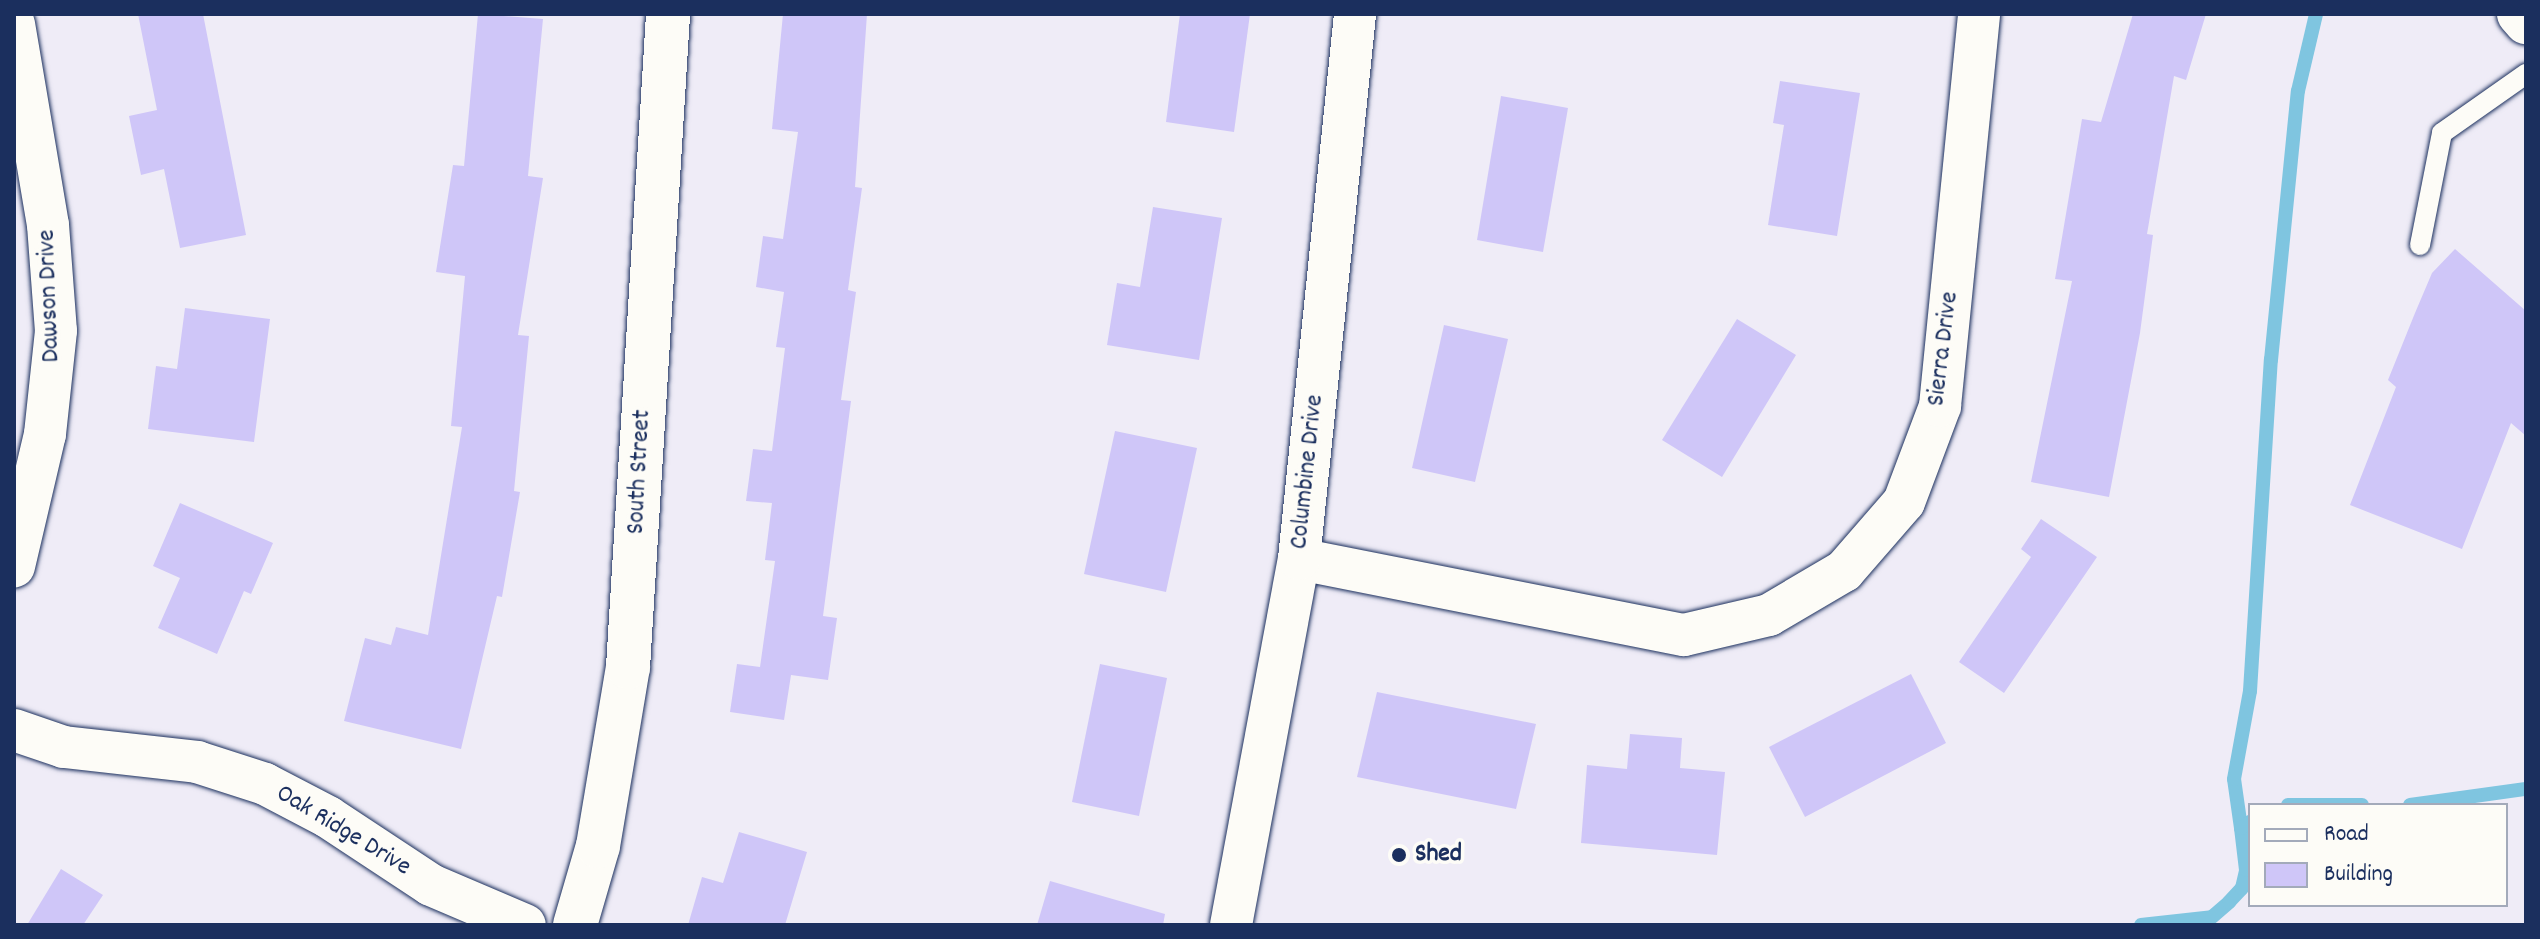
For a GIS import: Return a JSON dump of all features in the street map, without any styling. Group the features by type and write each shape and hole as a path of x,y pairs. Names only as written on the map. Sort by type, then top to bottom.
{"street":[{"name":"South Street","path":"575,925 598,846 628,667 668,14"},
{"name":"Columbine Drive","path":"1231,925 1299,559 1355,14"},
{"name":"Sierra Drive","path":"1299,559 1684,635 1769,615 1844,571 1904,502 1940,406 1979,14"},
{"path":"2519,14 2526,22"},
{"name":"Dawson Drive","path":"14,24 48,225 56,331 45,434 14,566"},
{"name":"Oak Ridge Drive","path":"14,730 64,747 197,762 265,784 328,817 431,885 525,925"}],"lane":[{"path":"2420,245 2442,133 2526,74"}],"building":[{"path":"138,14 203,14 246,235 180,248 164,169 141,175 129,116 157,110"},
{"path":"478,14 543,19 528,176 543,178 518,335 529,336 514,491 520,492 502,597 497,596 461,749 344,721 365,638 391,645 396,627 428,635 462,427 451,426 465,276 436,272 453,165 464,166"},
{"path":"783,14 867,14 855,187 862,188 848,290 856,292 841,400 851,401 823,616 837,618 828,680 791,675 784,720 730,712 737,664 760,667 775,561 765,560 772,503 746,501 753,449 772,451 785,348 776,347 784,292 756,287 763,236 783,239 798,132 772,129"},
{"path":"1180,14 1250,14 1234,132 1166,122"},
{"path":"2133,14 2206,14 2186,80 2174,76 2147,234 2153,235 2140,333 2109,497 2031,482 2072,281 2055,279 2082,119 2101,122"},
{"path":"1780,81 1860,93 1837,236 1768,225 1784,125 1773,123"},
{"path":"1501,96 1568,108 1543,252 1477,240"},
{"path":"1153,207 1222,218 1199,360 1107,345 1117,283 1140,287"},
{"path":"2455,249 2526,311 2526,436 2511,423 2462,549 2350,505 2396,387 2388,380 2415,313 2432,273"},
{"path":"185,308 270,319 254,442 148,429 156,366 177,369"},
{"path":"1737,319 1796,355 1722,477 1662,440"},
{"path":"1444,325 1508,339 1475,482 1412,468"},
{"path":"1115,431 1197,448 1166,592 1084,574"},
{"path":"180,503 273,543 251,594 244,591 217,654 158,628 180,578 153,566"},
{"path":"2041,519 2097,557 2004,693 1959,662 2031,557 2021,549"},
{"path":"1100,664 1167,678 1139,816 1072,802"},
{"path":"1911,674 1946,743 1805,817 1769,747"},
{"path":"1377,692 1536,724 1516,809 1357,777"},
{"path":"1630,734 1682,738 1680,768 1725,772 1717,855 1581,843 1587,765 1627,769"},
{"path":"739,832 807,852 785,925 688,925 702,877 723,883"},
{"path":"61,869 103,895 83,925 27,925"},
{"path":"1050,881 1165,914 1163,925 1037,925"}],"waterway":[{"path":"2241,828 2234,779 2250,691 2271,360 2298,91 2316,14"},
{"path":"2424,803 2526,789"},
{"path":"2141,925 2212,917 2229,902 2242,888 2246,870 2241,828 2248,823"}],"place":[{"name":"Shed","path":"1399,855"}]}
